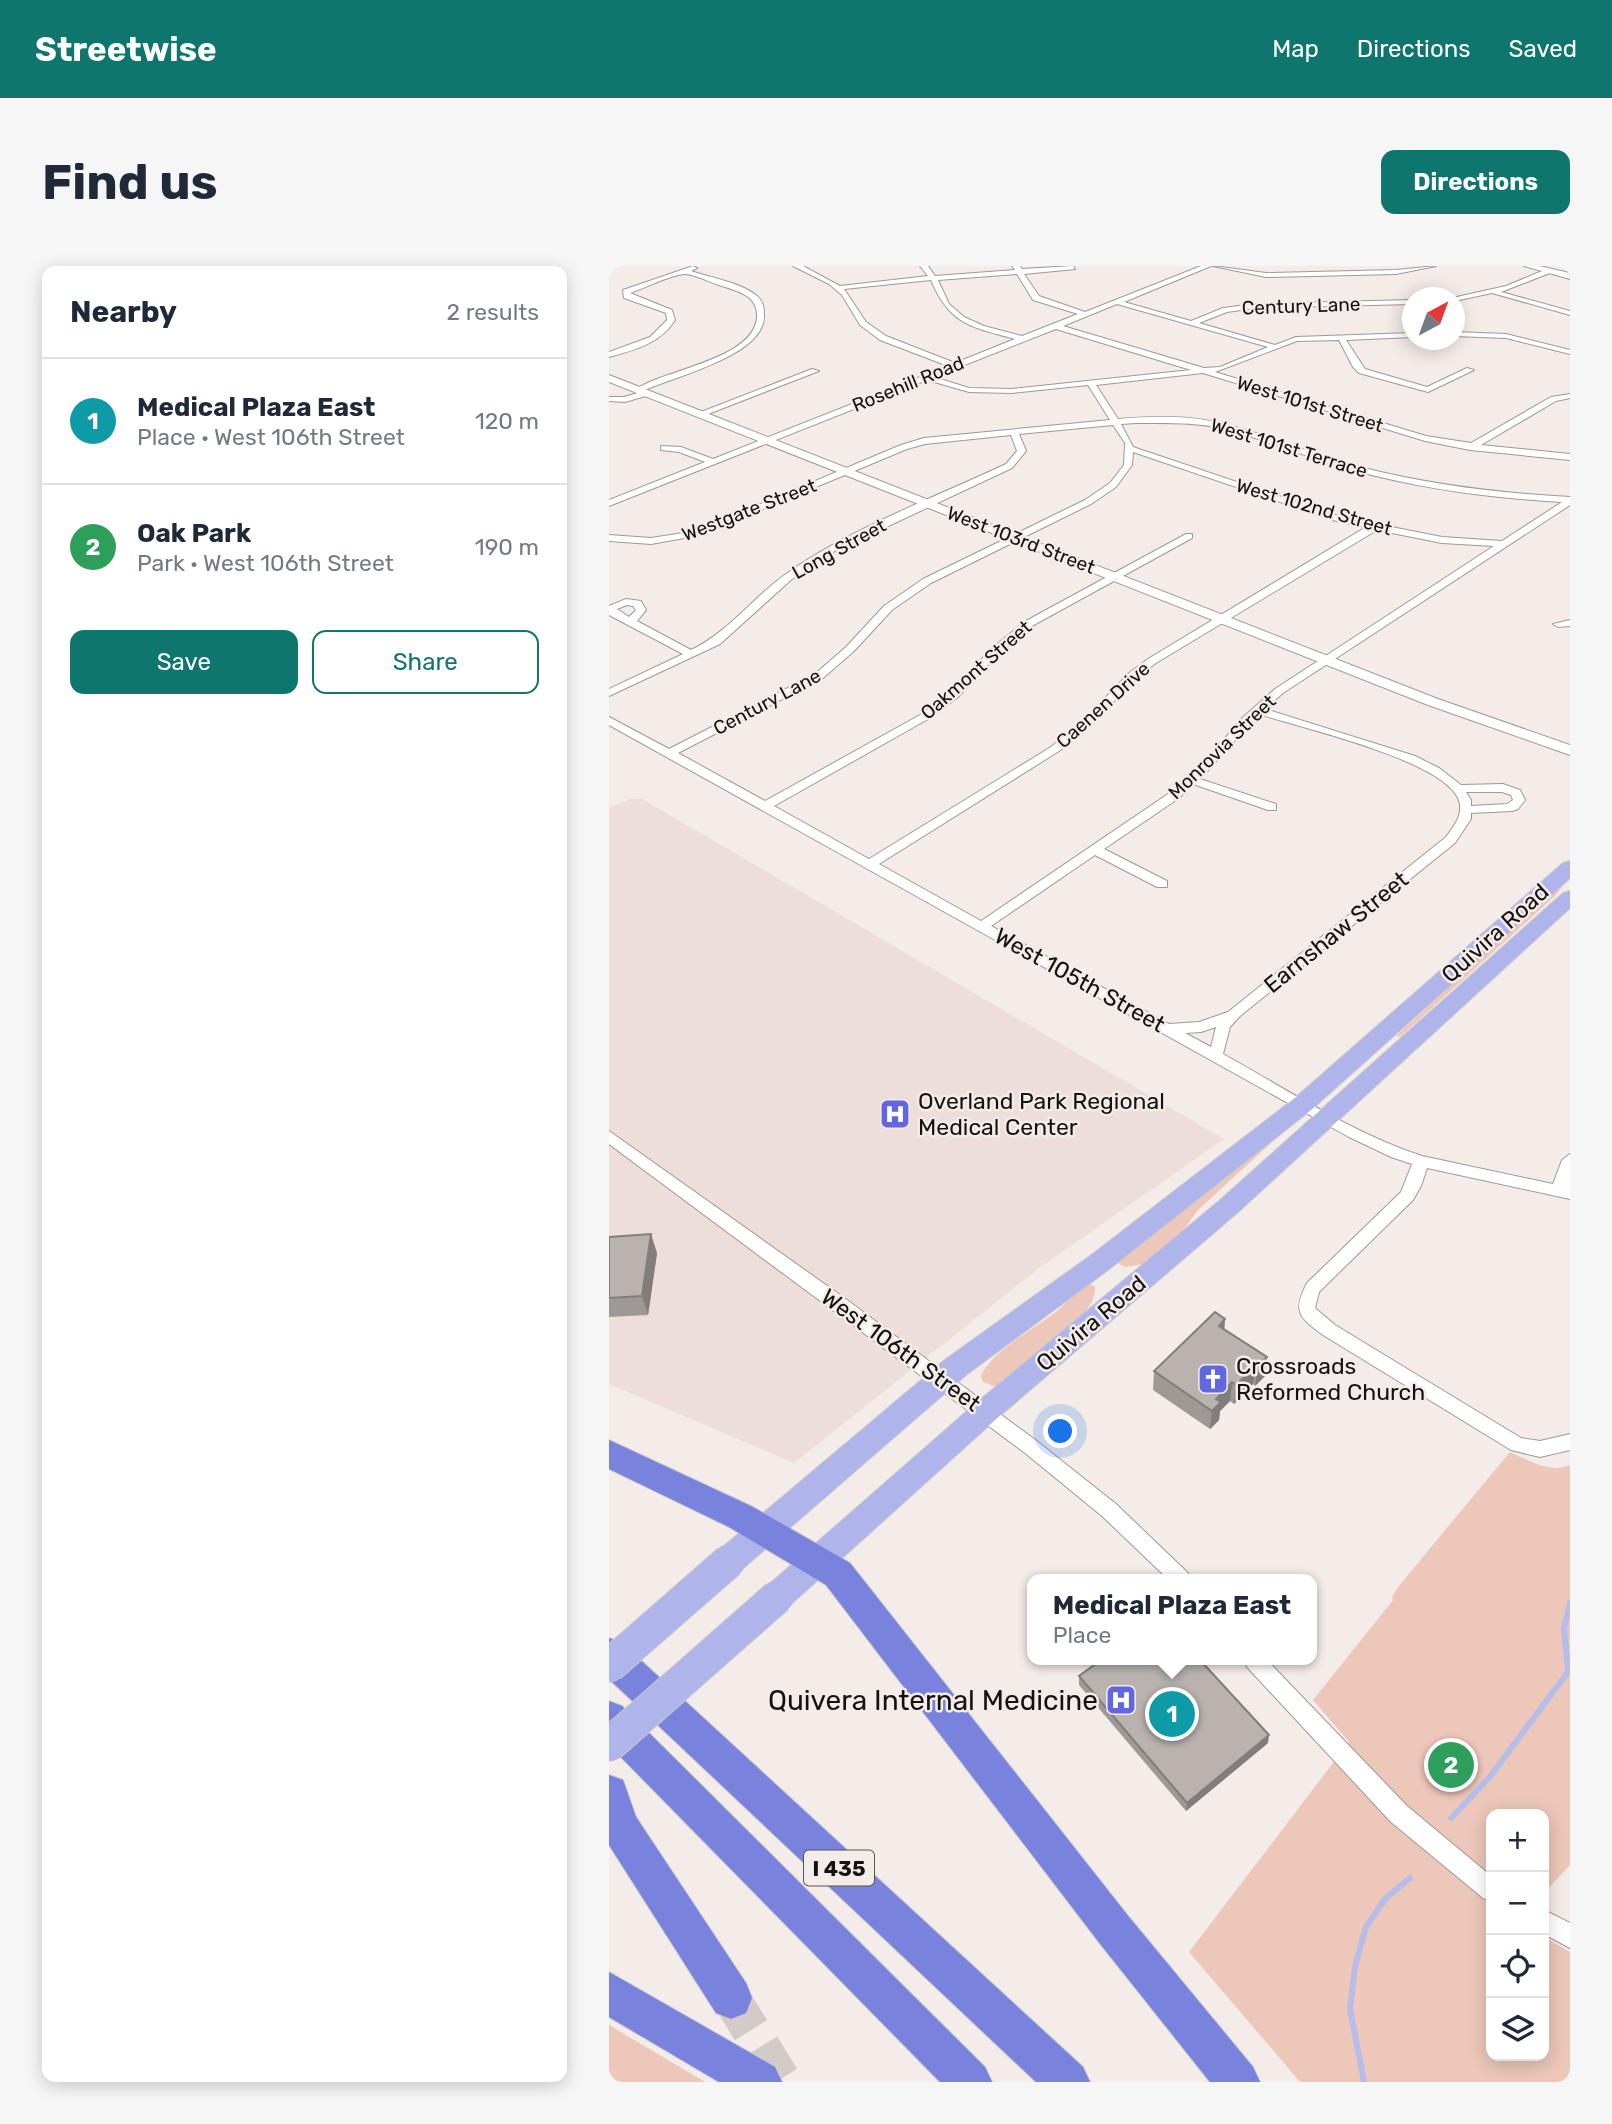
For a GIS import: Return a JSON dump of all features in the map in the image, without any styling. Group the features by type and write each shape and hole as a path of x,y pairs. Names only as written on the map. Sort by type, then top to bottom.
{"highway":[{"path":"609,1454 764,1531 838,1574 1115,1931 1238,2082"},
{"name":"I 435","path":"609,1655 1068,2082"},
{"name":"I 435","path":"609,1719 970,2082"},
{"path":"609,1794 621,1828 731,1998"},
{"path":"609,1993 760,2082"}],"main road":[{"name":"West 103rd Street","path":"609,378 1433,702 1570,750"},
{"name":"West 103rd Street","path":"1433,702 1487,729 1570,763"},
{"name":"Quivira Road","path":"609,1666 941,1378 1099,1263 1303,1104 1570,867"},
{"name":"Quivira Road","path":"609,1745 985,1412 1129,1293 1328,1118 1570,897"}],"street":[{"path":"609,355 650,340 664,331 671,320 669,312 627,296 625,292 698,266"},
{"path":"797,266 819,275 839,288 857,317 871,330 897,345 955,366"},
{"path":"924,266 934,278 947,306 960,316 1023,339"},
{"path":"1217,266 1266,275 1351,270 1406,271 1432,266"},
{"path":"1528,266 1570,276"},
{"name":"Rosehill Road","path":"609,503 1201,267"},
{"path":"839,288 1018,269 1073,268"},
{"path":"1018,269 1036,298 1084,314"},
{"path":"609,398 639,390 718,359 742,345 759,326 762,311 749,294 684,271"},
{"path":"1465,297 1495,292 1547,271"},
{"path":"1495,292 1570,313"},
{"path":"1117,302 1275,347"},
{"name":"Century Lane","path":"1192,323 1226,310 1245,307 1402,302"},
{"name":"West 101st Street","path":"1055,326 1416,436 1470,447 1570,457"},
{"path":"1465,334 1506,336 1570,352"},
{"path":"1246,339 1402,335"},
{"path":"1341,337 1362,371 1419,390 1437,388 1470,370"},
{"path":"925,377 959,388 988,392 1091,384 1205,372 1230,366 1296,339"},
{"path":"700,414 815,371"},
{"path":"1091,384 1129,443 1128,465 1164,460"},
{"path":"609,398 625,400 639,390"},
{"path":"1470,447 1553,399 1570,396"},
{"name":"West 101st Terrace","path":"846,471 913,444 1166,418 1209,423 1412,483 1465,492 1570,501"},
{"name":"Long Street","path":"609,693 722,637 763,597 811,561 851,539 1013,463 1022,451 1014,432"},
{"path":"664,448 681,450 713,462"},
{"name":"West 102nd Street","path":"1129,449 1317,513 1374,527 1455,541 1504,544"},
{"name":"Century Lane","path":"670,753 819,676 835,664 871,624 905,595 1101,493 1120,478 1128,465"},
{"name":"Westgate Street","path":"609,538 651,541 698,533 846,471"},
{"path":"1530,498 1542,504 1547,516"},
{"name":"Monrovia Street","path":"982,926 1151,813 1192,780 1257,710 1279,691 1570,501"},
{"name":"Caenen Drive","path":"870,864 1055,749 1078,731 1133,675 1374,527"},
{"name":"Oakmont Street","path":"766,806 923,717 953,696 994,652 1028,624 1189,536"},
{"path":"1455,541 1479,553 1480,560"},
{"path":"632,621 642,629 691,654"},
{"path":"1558,624 1570,623"},
{"path":"1257,710 1415,760 1440,772 1458,789 1466,810 1508,808 1519,800 1516,793 1503,788 1458,789"},
{"name":"West 105th Street","path":"609,720 1395,1153 1564,1192"},
{"path":"1192,780 1272,807"},
{"name":"Earnshaw Street","path":"1216,1055 1223,1026 1235,1013 1457,834 1464,822 1466,810"},
{"path":"1096,850 1162,884"},
{"name":"Earnshaw Street","path":"1170,1030 1202,1027 1235,1013"},
{"name":"West 106th Street","path":"609,1136 941,1378 1091,1492 1176,1574"},
{"path":"1564,1192 1570,1160"},
{"path":"1421,1161 1411,1191 1313,1288 1306,1308 1313,1318 1329,1330 1495,1434 1517,1445 1533,1448 1570,1442"},
{"path":"1259,1665 1399,1814 1486,1885"},
{"path":"1549,1924 1570,1936"}],"shaded area":[{"name":"Overland Park Regional Medical Center","path":"630,799 642,799 1224,1139 1039,1268 794,1463 609,1384 609,808"},
{"path":"1563,881 1566,882 1556,895 1400,1037 1396,1036"},
{"path":"1277,1132 1281,1134 1198,1210 1180,1235 1144,1264 1125,1267 1119,1264 1118,1261"},
{"path":"1089,1283 1095,1287 1094,1295 1084,1313 996,1387 983,1382 981,1376 994,1358 1056,1312"},
{"path":"1510,1452 1547,1467 1570,1465 1570,1865 1549,1888 1549,1809 1486,1809 1486,2061 1549,2061 1549,1940 1570,1952 1570,2082 1300,2082 1189,1952 1349,1742 1313,1700 1393,1600 1398,1587"},
{"path":"609,2025 705,2082 609,2082"}],"building":[{"path":"651,1234 642,1296 609,1298 609,1237"},
{"name":"Crossroads Reformed Church","path":"1215,1312 1225,1319 1219,1326 1267,1357 1236,1385 1232,1382 1216,1399 1221,1402 1212,1411 1154,1371"},
{"path":"1094,1665 1205,1665 1269,1735 1187,1803 1079,1676"}],"waterway":[{"path":"1451,1818 1489,1778 1568,1672 1564,1628 1570,1603"},
{"path":"1364,2082 1350,2009 1355,1967 1366,1927 1385,1899 1410,1878"}],"tunnel":[{"path":"731,1998 783,2082"}],"place":[{"name":"Overland Park Regional Medical Center","path":"895,1114"},
{"name":"Crossroads Reformed Church","path":"1213,1379"},
{"name":"Quivera Internal Medicine","path":"1121,1700"},
{"name":"Medical Plaza East","path":"1172,1714"},
{"name":"Oak Park","path":"1451,1765"}]}
